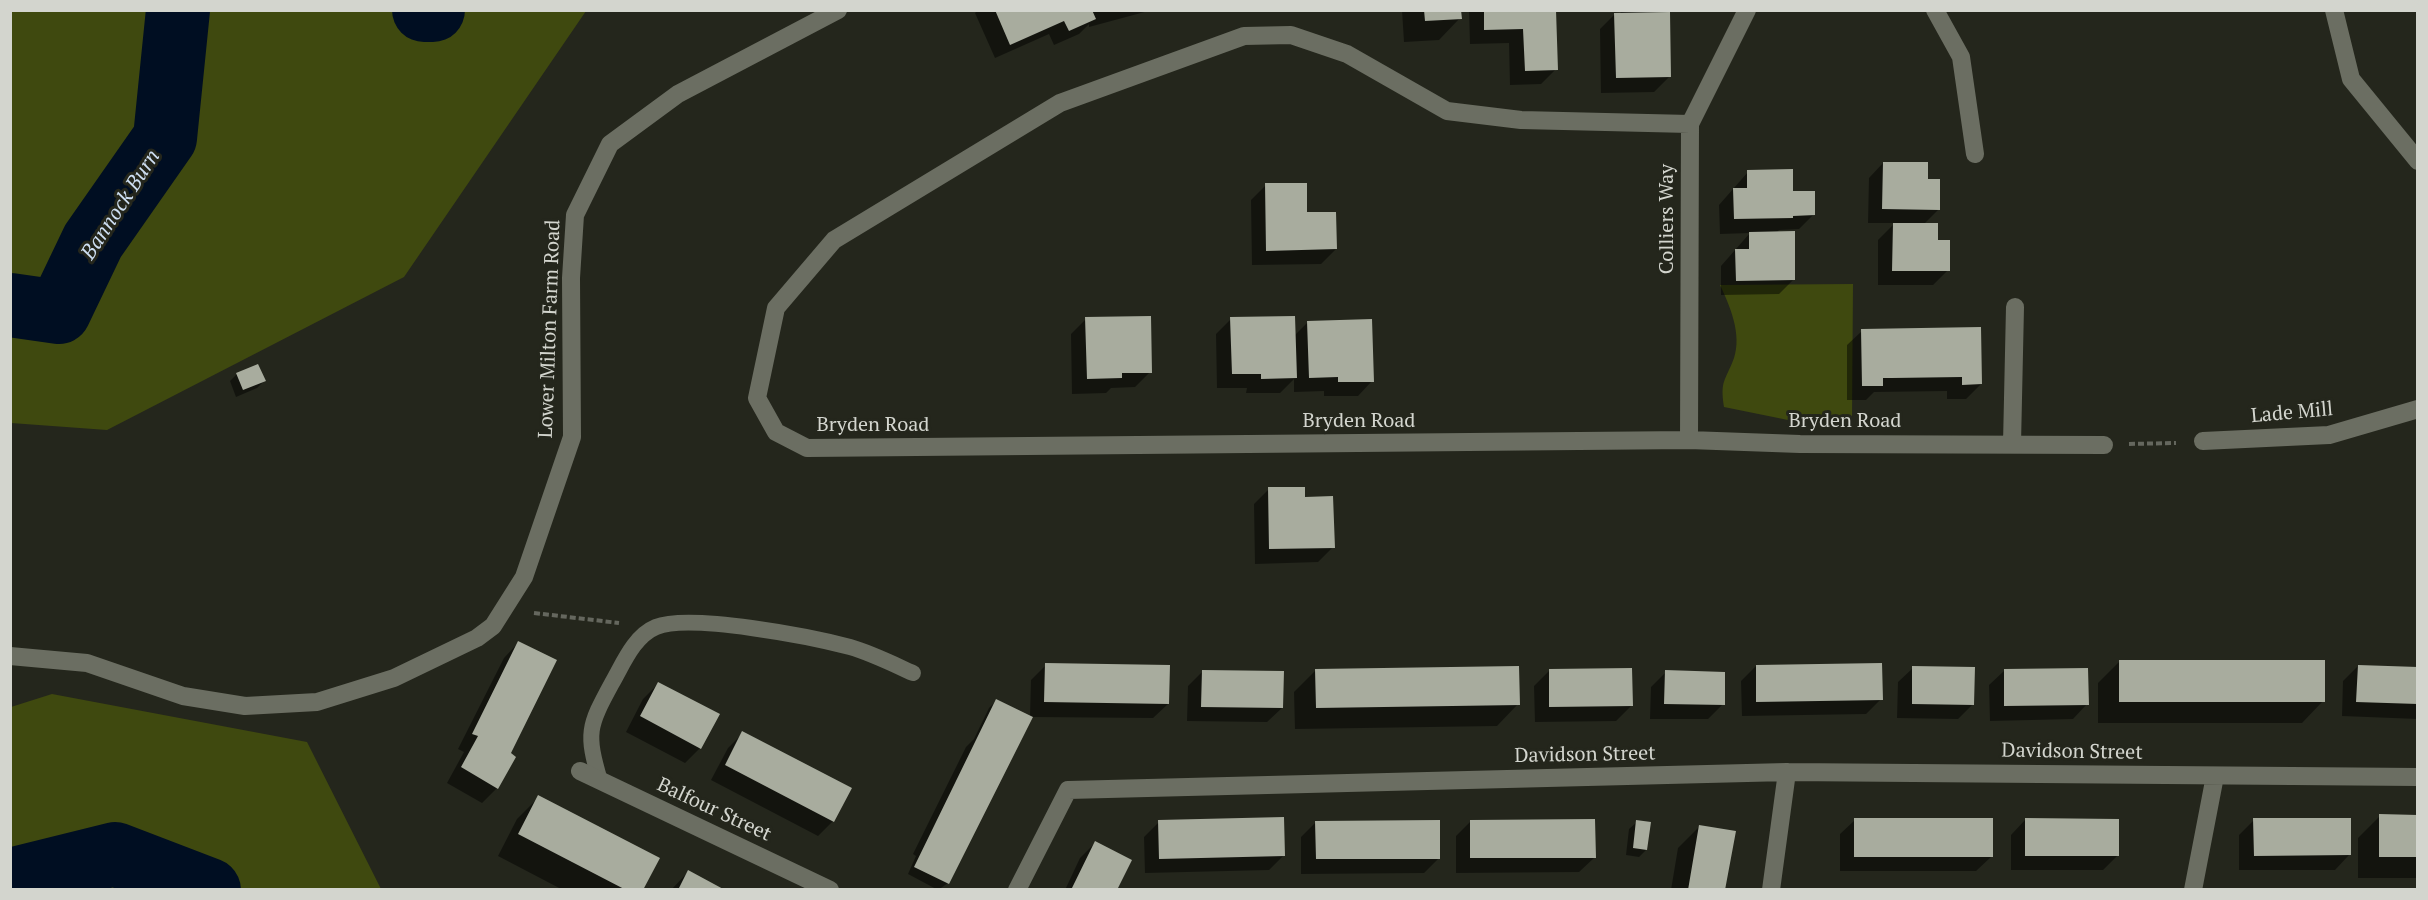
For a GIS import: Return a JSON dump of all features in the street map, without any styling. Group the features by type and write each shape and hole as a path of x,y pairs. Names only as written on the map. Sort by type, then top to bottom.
{"street":[{"name":"Lower Milton Farm Road","path":"10,656 87,663 183,696 245,706 317,702 394,678 477,638 493,626 524,577 572,437 571,278 575,215 610,144 678,94 838,10"},
{"name":"Colliers Way","path":"1689,440 1690,124 1747,10"},
{"path":"1935,10 1961,57 1975,154"},
{"path":"2334,10 2351,79 2418,161"},
{"name":"Bryden Road","path":"1690,124 1521,120 1447,111 1347,54 1291,35 1244,36 1060,103 834,240 776,308 757,398 776,432 807,448 1689,440 1800,444 2104,445"},
{"path":"2012,444 2015,307"},
{"name":"Lade Mill","path":"2204,441 2329,435 2418,409"},
{"name":"Balfour Street","path":"580,771 830,890"},
{"path":"1771,890 1787,772"},
{"name":"Davidson Street","path":"1017,890 1068,790 1787,772 2418,777"},
{"path":"2193,890 2215,776"}],"lane":[{"path":"600,781 589,741 596,713 634,645 656,627 694,623 802,637 852,648 913,673"}],"path":[{"path":"2104,445 2204,441"},
{"path":"503,609 656,627"}],"green space":[{"path":"10,11 586,11 404,277 107,430 11,423"},
{"path":"1853,284 1852,420 1788,420 1724,407 1723,386 1734,358 1737,339 1731,311 1720,285"},
{"path":"52,694 307,742 381,889 11,889 11,707"}],"building":[{"path":"995,10 1092,10 1096,19 1069,31 1064,21 1010,45"},
{"path":"1424,10 1461,10 1462,19 1425,21"},
{"path":"1484,10 1556,10 1558,70 1525,71 1523,29 1484,30"},
{"path":"1670,12 1671,77 1616,78 1614,13"},
{"path":"1883,162 1928,162 1928,179 1940,179 1940,210 1882,209"},
{"path":"1793,169 1793,191 1815,191 1815,215 1793,216 1793,218 1734,219 1733,188 1747,188 1747,170"},
{"path":"1265,183 1307,183 1307,212 1336,212 1337,249 1266,251"},
{"path":"1893,223 1938,223 1938,240 1950,240 1950,271 1892,271"},
{"path":"1795,231 1795,280 1736,281 1735,249 1749,249 1749,232"},
{"path":"1151,316 1152,373 1122,373 1122,378 1087,379 1085,317"},
{"path":"1295,316 1297,378 1261,379 1261,374 1232,374 1230,317"},
{"path":"1372,319 1374,382 1338,382 1338,377 1309,378 1307,321"},
{"path":"1981,327 1982,384 1962,385 1962,377 1883,378 1883,386 1862,386 1861,329"},
{"path":"258,364 266,381 243,390 236,373"},
{"path":"1268,487 1305,487 1305,497 1333,496 1335,548 1269,549"},
{"path":"518,641 557,660 511,753 516,757 498,789 461,767 478,736 472,734"},
{"path":"2119,660 2325,660 2325,702 2119,702"},
{"path":"1045,663 1170,665 1169,704 1044,702"},
{"path":"1882,663 1883,700 1756,702 1756,665"},
{"path":"2358,665 2418,667 2418,704 2356,702"},
{"path":"1519,666 1520,705 1316,708 1315,669"},
{"path":"1912,666 1975,667 1974,705 1912,704"},
{"path":"1632,668 1633,706 1549,707 1549,669"},
{"path":"2088,668 2089,705 2004,706 2004,669"},
{"path":"1202,670 1284,671 1283,708 1201,707"},
{"path":"1665,670 1725,672 1725,705 1664,704"},
{"path":"658,682 720,714 701,749 640,716"},
{"path":"996,699 1033,717 949,884 914,867"},
{"path":"742,731 852,788 834,822 725,765"},
{"path":"538,795 660,858 643,890 626,890 518,834"},
{"path":"2379,814 2418,815 2418,857 2379,857"},
{"path":"1284,817 1285,856 1159,859 1158,820"},
{"path":"1854,818 1993,818 1993,857 1854,857"},
{"path":"2025,818 2119,819 2119,856 2025,856"},
{"path":"2253,818 2351,818 2351,855 2254,856"},
{"path":"1595,819 1596,858 1470,858 1470,820"},
{"path":"1440,820 1440,859 1316,859 1315,821"},
{"path":"1636,820 1651,822 1647,850 1633,848"},
{"path":"1699,825 1736,831 1725,890 1688,890"},
{"path":"1095,841 1132,860 1117,890 1071,890"},
{"path":"688,870 725,890 678,890"}],"waterway":[{"name":"Bannock Burn","path":"10,305 59,312 93,241 165,138 178,10"},
{"name":"Bannock Burn","path":"424,10 433,10"},
{"name":"Bannock Burn","path":"10,880 115,854 209,890"}]}
